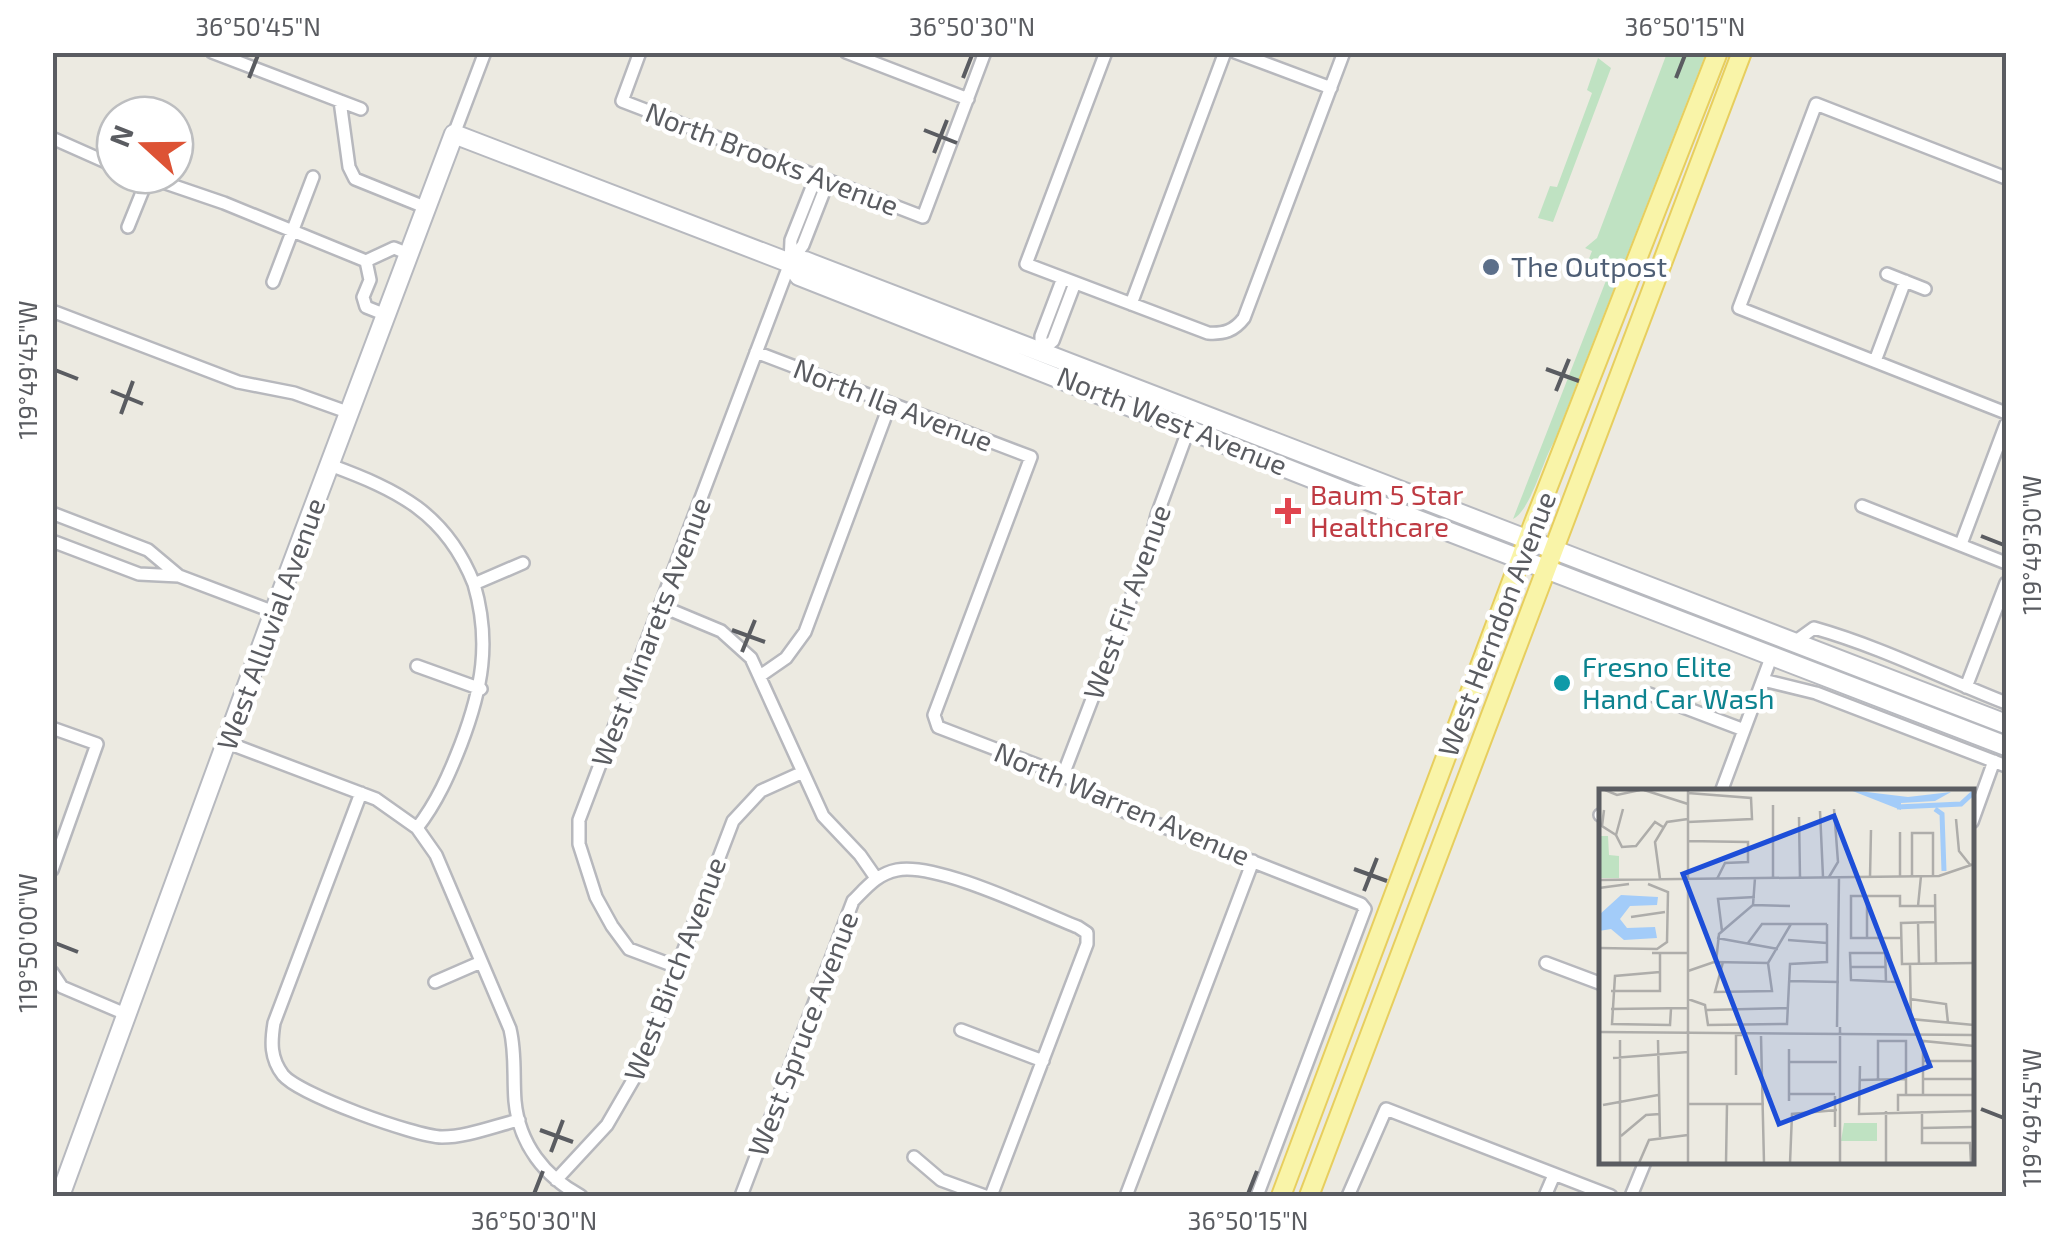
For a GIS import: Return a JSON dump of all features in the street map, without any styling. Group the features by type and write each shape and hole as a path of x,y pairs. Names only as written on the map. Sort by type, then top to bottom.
{"main road":[{"name":"West Herndon Avenue","path":"1281,1196 1528,539 1718,52"},
{"name":"West Herndon Avenue","path":"1310,1196 1742,52"}],"street":[{"path":"212,52 361,110"},
{"name":"West Alluvial Avenue","path":"60,1196 485,52"},
{"name":"North Brooks Avenue","path":"640,52 622,101 923,217 968,99"},
{"path":"846,52 968,99 986,52"},
{"path":"1106,52 1026,264 1208,332 1230,331 1244,318 1344,52"},
{"path":"1131,304 1225,52"},
{"path":"1235,52 1331,88"},
{"path":"340,102 349,168 355,179 427,208"},
{"path":"2006,178 1816,104 1739,308 2006,413"},
{"name":"North West Avenue","path":"454,134 790,263 799,276 1273,440 2006,724"},
{"path":"52,138 95,157"},
{"path":"273,282 313,177"},
{"name":"West Minarets Avenue","path":"677,967 629,949 596,898 579,844 579,820 790,263 792,240 822,179"},
{"path":"195,193 366,261 394,248 410,254"},
{"path":"128,227 139,195"},
{"path":"366,261 370,280 363,297 366,307 386,315"},
{"path":"1887,274 1925,288"},
{"path":"1039,358 1041,336 1069,281"},
{"path":"1875,361 1905,281"},
{"path":"52,311 238,382 294,393 350,412"},
{"name":"North Ila Avenue","path":"756,352 1031,457 934,721"},
{"name":"North West Avenue","path":"1039,358 1190,428 2006,746"},
{"path":"760,676 786,658 805,632 890,404"},
{"path":"1190,428 1197,422 1261,444 1273,440"},
{"path":"1961,544 2006,424"},
{"name":"West Fir Avenue","path":"1064,775 1148,556 1157,515 1190,428"},
{"path":"330,465 385,485 412,502 450,538 474,584 485,638 481,689 448,777 417,828"},
{"path":"1862,506 2006,564"},
{"path":"52,513 148,550 178,576"},
{"path":"52,541 139,574 178,576 274,612"},
{"path":"474,584 523,563"},
{"path":"1966,687 2006,583"},
{"path":"1654,610 1665,605 1716,621 1738,620"},
{"path":"661,606 709,625 731,638 751,658 824,816 876,878 909,868 935,872 1078,927 1087,934 1087,944 988,1196 940,1180 914,1157"},
{"path":"1796,641 1814,628 1875,646 2006,702"},
{"path":"1706,630 1734,630 1764,640 1774,634"},
{"path":"1722,789 1774,651 1785,648 1846,672 1866,669 1875,646"},
{"path":"417,666 481,689"},
{"path":"1762,680 1816,692 2000,764 1974,818"},
{"path":"1649,694 1744,730"},
{"name":"North Warren Avenue","path":"934,721 938,727 1064,775 1126,812 1365,909 1257,1196"},
{"path":"52,728 97,744 52,870"},
{"path":"228,743 390,806 417,828 436,855 510,1029 518,1120 531,1152 556,1180 581,1196"},
{"name":"West Birch Avenue","path":"556,1180 623,1102 733,820 762,791 803,772"},
{"path":"361,793 274,1022 272,1055 294,1085 414,1132 445,1137 518,1120"},
{"path":"1126,1196 1254,861"},
{"name":"West Spruce Avenue","path":"741,1196 853,901 876,878"},
{"path":"435,982 481,962"},
{"path":"1546,963 1599,983"},
{"path":"52,972 62,987 128,1015"},
{"path":"961,1030 1042,1061"},
{"path":"1348,1196 1386,1109 1612,1196"},
{"path":"1631,1196 1643,1164"},
{"path":"1546,1196 1554,1175"}],"green space":[{"path":"1667,53 1706,53 1554,442 1531,496 1513,519 1607,278 1585,269 1592,251 1585,248 1597,238"},
{"path":"1598,58 1611,68 1553,222 1538,218 1550,186 1557,187 1592,93 1587,90"}],"place":[{"name":"The Outpost","path":"1491,267"},
{"name":"Baum 5 Star Healthcare","path":"1288,511"},
{"name":"Fresno Elite Hand Car Wash","path":"1562,683"}]}
